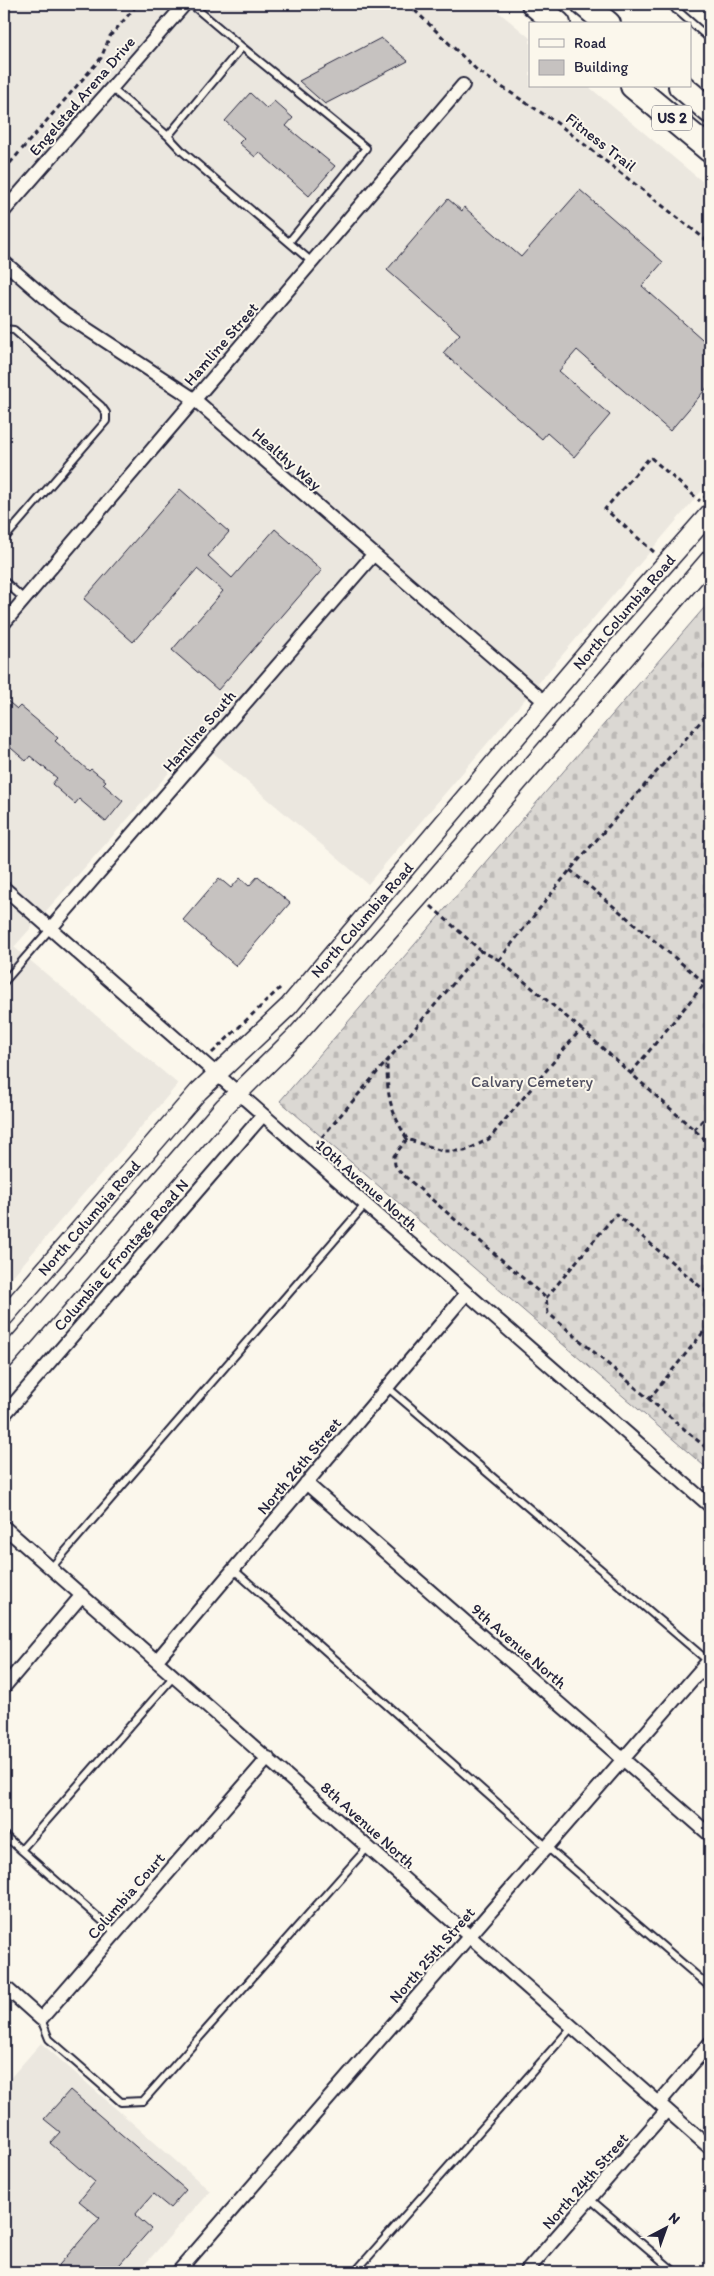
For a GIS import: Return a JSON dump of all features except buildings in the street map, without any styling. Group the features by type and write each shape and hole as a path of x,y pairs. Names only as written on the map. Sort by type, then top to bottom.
{"highway":[{"path":"534,4 556,22"},
{"path":"584,4 606,22"},
{"name":"US 2","path":"635,88 710,150"},
{"name":"US 2","path":"683,88 710,111"}],"main road":[{"name":"North Columbia Road","path":"4,1317 198,1092 288,1007 606,632 706,508"},
{"name":"North Columbia Road","path":"4,1360 218,1114 296,1036 420,896 710,559"}],"street":[{"name":"Engelstad Arena Drive","path":"4,211 185,4"},
{"name":"Hamline Street","path":"4,623 462,85"},
{"name":"Healthy Way","path":"4,262 64,314 194,399 538,696"},
{"name":"Hamline South","path":"51,928 373,554"},
{"name":"10th Avenue North","path":"4,888 710,1506"},
{"name":"Columbia E Frontage Road N","path":"4,1415 263,1116"},
{"name":"North 26th Street","path":"156,1660 466,1294"},
{"name":"9th Avenue North","path":"306,1483 710,1835"},
{"name":"8th Avenue North","path":"4,1527 710,2148"},
{"path":"4,1686 82,1595"},
{"name":"North 25th Street","path":"178,2272 709,1660"},
{"name":"Columbia Court","path":"41,2019 268,1758"},
{"path":"4,1986 41,2019"},
{"name":"North 24th Street","path":"526,2272 590,2199 663,2107 710,2043"}],"lane":[{"path":"191,4 366,148 289,242"},
{"path":"670,4 690,22"},
{"path":"676,10 682,4"},
{"path":"692,24 710,39"},
{"path":"168,136 242,47"},
{"path":"111,88 312,262"},
{"path":"4,329 14,330 101,406 106,413 106,421 4,539"},
{"path":"4,581 24,599"},
{"path":"4,982 51,928"},
{"path":"51,1568 365,1205"},
{"path":"387,1387 709,1660"},
{"path":"234,1569 547,1848 710,1987"},
{"path":"699,1672 710,1682"},
{"path":"21,1850 175,1676"},
{"path":"4,1835 116,1933"},
{"path":"41,2019 49,2039 121,2102 143,2101 368,1847"},
{"path":"355,2272 572,2027"},
{"path":"590,2199 675,2272"}],"path":[{"path":"5,168 101,58 110,36 138,4"},
{"name":"Fitness Trail","path":"408,4 479,72 557,123 710,243"},
{"path":"657,554 605,509 650,457 706,508"},
{"path":"499,960 570,870 710,711"},
{"path":"570,870 705,983"},
{"path":"420,896 481,951 499,960 581,1029 710,1144"},
{"path":"307,1154 481,951"},
{"path":"631,1073 710,977"},
{"path":"387,1062 387,1084 392,1112 407,1139 442,1151 465,1151 489,1139 581,1029"},
{"path":"694,1130 710,1112"},
{"path":"407,1139 394,1156 395,1165 400,1172 546,1298 548,1313 710,1451"},
{"path":"546,1298 616,1214 710,1295"},
{"path":"649,1399 710,1324"}],"shaded area":[{"path":"4,4 489,4 529,37 529,88 590,88 710,188 710,481 368,884 198,740 14,947 178,1084 4,1286"},
{"path":"41,2043 210,2191 138,2272 4,2272 4,2085"}],"green space":[{"name":"Calvary Cemetery","path":"710,601 710,1471 280,1101"}]}
